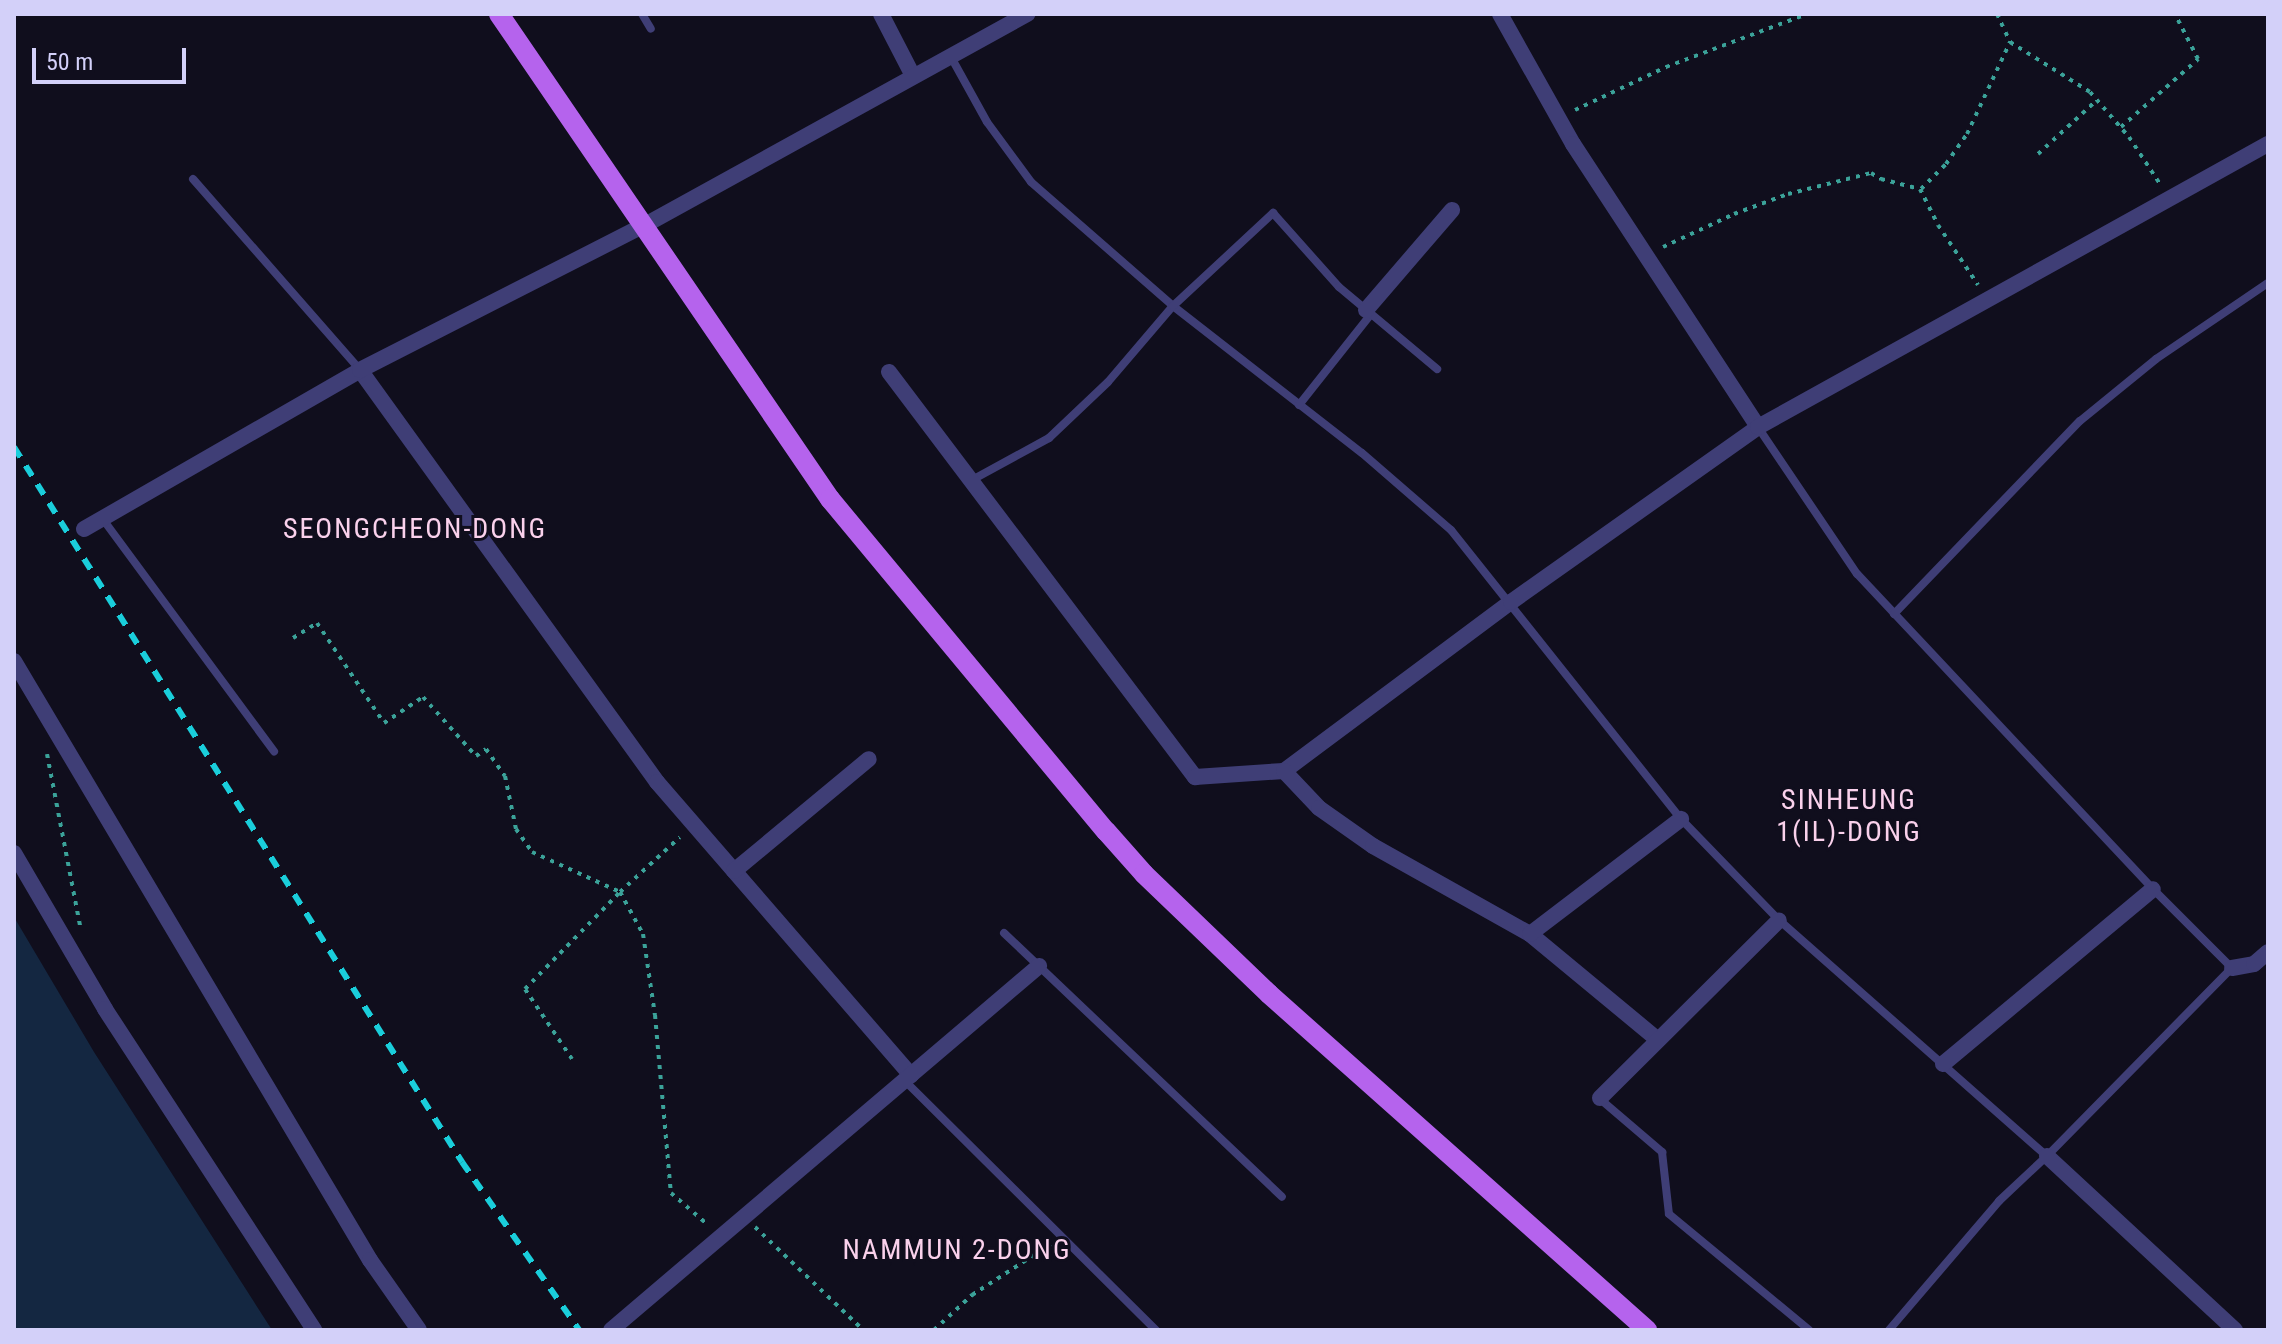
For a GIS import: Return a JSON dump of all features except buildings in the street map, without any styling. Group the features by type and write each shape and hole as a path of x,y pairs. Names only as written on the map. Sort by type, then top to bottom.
{"main road":[{"path":"499,14 830,499 1144,874 1364,1081 1647,1330"}],"street":[{"path":"881,14 913,76"},
{"path":"84,529 360,370 645,225 1028,14"},
{"path":"1500,14 1559,120 1758,427"},
{"path":"889,372 1195,777 1284,771 1511,602 1758,427 2268,144"},
{"path":"1369,312 1452,210"},
{"path":"360,370 582,683 694,824 908,1077"},
{"path":"14,661 370,1260 419,1330"},
{"path":"734,871 869,759"},
{"path":"1284,771 1319,808 1373,846 1530,934 1658,1040"},
{"path":"1530,934 1681,819"},
{"path":"14,853 105,1009 314,1330"},
{"path":"1943,1064 2153,889"},
{"path":"1600,1098 1779,920"},
{"path":"2232,968 2254,964 2268,952"},
{"path":"611,1330 1039,966"},
{"path":"2047,1156 2235,1330"}],"lane":[{"path":"642,14 651,29"},
{"path":"951,57 987,122 1031,182 1173,306 1362,453 1451,530 1681,819 1779,920 2047,1156"},
{"path":"193,179 360,370"},
{"path":"971,481 1049,438 1108,382 1173,306 1273,213 1339,287 1437,369"},
{"path":"1894,614 2080,421 2156,359 2268,283"},
{"path":"1299,405 1369,312"},
{"path":"1758,427 1857,574 2153,889 2232,968 1999,1201 1889,1330"},
{"path":"102,518 274,751"},
{"path":"1004,933 1282,1197"},
{"path":"908,1077 1156,1330"},
{"path":"1600,1098 1662,1152 1669,1214 1809,1330"}],"path":[{"path":"1559,120 1666,67 1807,14"},
{"path":"1997,14 2010,42 2073,78 2097,100 2121,127 2169,199"},
{"path":"2121,127 2198,59 2175,14"},
{"path":"1920,189 1946,164 1967,134 2010,42"},
{"path":"2038,154 2097,100"},
{"path":"1646,255 1775,199 1871,173 1881,179 1920,189 1938,225 1988,300"},
{"path":"293,638 317,623 384,723 423,697 476,756 486,749 505,776 516,829 532,852 620,892 643,934 655,1015 671,1193 722,1237"},
{"path":"44,744 84,942"},
{"path":"572,1059 525,989 620,892 694,824"},
{"path":"745,1218 863,1330"},
{"path":"934,1330 972,1295 1062,1235"}],"water":[{"path":"14,917 94,1052 272,1330 14,1330"}],"railway":[{"path":"14,447 462,1162 579,1330"}],"district":[{"name":"SEONGCHEON-DONG","path":"415,529"},
{"name":"SINHEUNG 1(IL)-DONG","path":"1849,816"},
{"name":"NAMMUN 2-DONG","path":"957,1250"}]}
